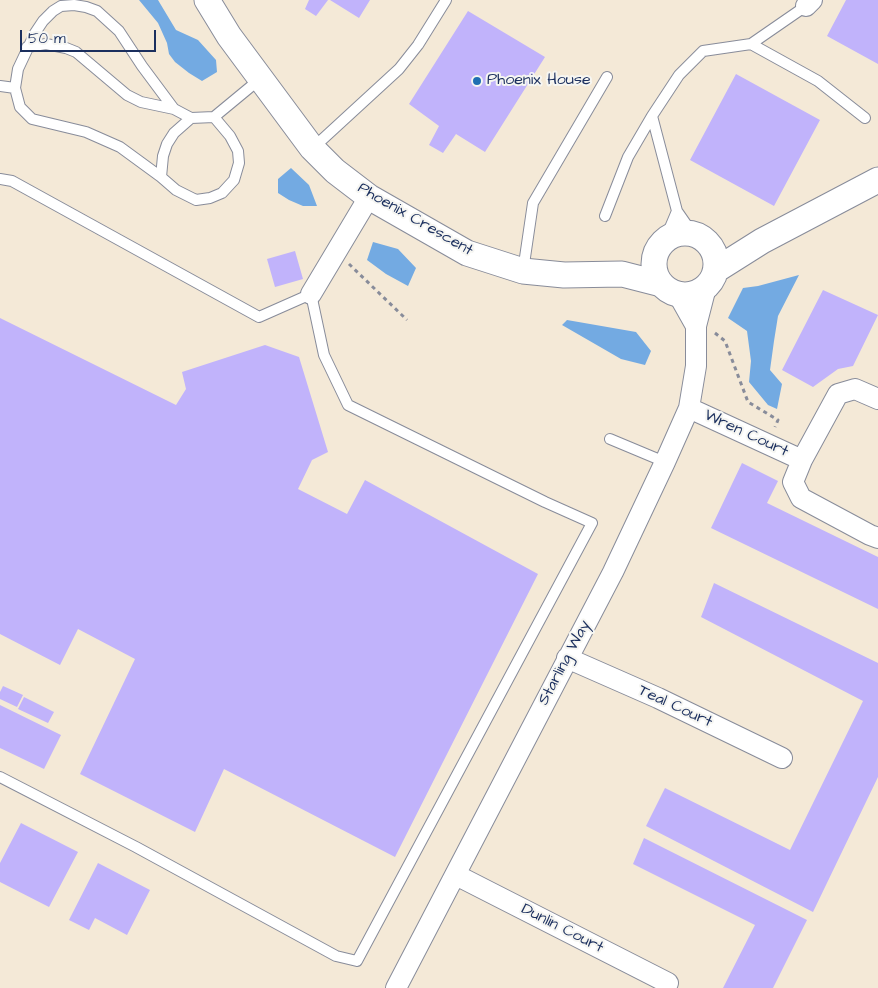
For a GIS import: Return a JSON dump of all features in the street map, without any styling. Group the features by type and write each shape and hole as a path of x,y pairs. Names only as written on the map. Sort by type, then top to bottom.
{"street":[{"name":"Phoenix Crescent","path":"207,0 260,79 312,148 335,171 369,198 467,253 523,272 564,275 622,274 670,289"},
{"path":"762,242 700,238 682,233 672,236 660,250 654,267 670,289 693,294 762,242 878,180"},
{"path":"311,294 369,198"},
{"path":"700,238 714,251 716,260 711,279"},
{"name":"Phoenix Crescent","path":"622,274 660,250"},
{"name":"Starling Way","path":"396,988 613,572 689,408 711,279"},
{"name":"Starling Way","path":"670,289 704,328"},
{"name":"Wren Court","path":"878,399 855,389 838,394 802,460 793,482 800,498 870,536 878,538"},
{"name":"Wren Court","path":"689,408 802,460"},
{"name":"Teal Court","path":"568,658 658,698 782,758"},
{"name":"Dunlin Court","path":"456,875 668,984"}],"lane":[{"path":"312,148 399,69 418,45 446,0"},
{"path":"605,216 628,157 679,75 703,51 751,44 809,3"},
{"path":"174,108 142,66 120,31 97,11 74,5 62,6 53,11 43,21 18,68 15,88 20,107 32,118 86,132 120,147 176,190 196,200 210,198 222,193 234,180 239,163 238,152 230,136 214,117"},
{"path":"28,47 46,44 76,52 127,95 141,102 174,108 191,118 214,117 260,79"},
{"path":"751,44 818,82 865,118"},
{"path":"523,272 533,203 607,77"},
{"path":"0,86 15,88"},
{"path":"652,116 676,211 700,238"},
{"path":"161,177 163,156 167,144 174,133 191,118"},
{"path":"0,179 12,181 259,318 311,294 324,355 348,405 545,502 592,523 357,960 336,956 136,847 0,776"},
{"path":"660,250 676,211"},
{"path":"610,439 665,462"}],"path":[{"path":"347,262 407,320"},
{"path":"704,328 724,341 748,402 778,420 771,434"}],"water":[{"path":"139,0 158,0 176,30 198,40 216,60 217,72 202,81 175,62 169,54 167,43 158,23"},
{"path":"291,168 309,185 317,206 303,206 278,193 278,179"},
{"path":"373,242 398,249 416,268 408,286 386,274 367,260"},
{"path":"799,275 778,316 770,370 782,384 777,409 768,405 749,382 751,361 747,331 728,318 743,288"},
{"path":"567,320 636,332 651,351 645,365 621,359 562,325"}],"building":[{"path":"309,0 328,0 316,16 305,9"},
{"path":"330,0 370,0 359,18"},
{"path":"846,0 878,0 878,64 827,36"},
{"name":"Phoenix House","path":"468,11 545,57 485,152 456,134 443,153 429,145 439,126 409,104"},
{"path":"736,74 820,120 774,206 690,160"},
{"path":"295,251 303,279 275,287 267,259"},
{"path":"823,290 878,315 853,366 838,369 813,387 782,370"},
{"path":"0,318 176,405 186,389 182,372 265,345 299,357 328,452 312,460 298,489 347,514 365,480 538,574 395,857 224,769 195,832 80,774 135,659 78,629 60,665 0,634"},
{"path":"742,463 778,481 767,503 878,557 878,609 711,528"},
{"path":"714,583 878,663 878,777 813,912 646,826 665,788 790,850 863,701 701,617"},
{"path":"3,686 23,695 17,707 0,699 0,692"},
{"path":"24,697 54,712 48,723 18,709"},
{"path":"0,705 61,735 44,769 0,748"},
{"path":"21,823 78,852 49,907 0,882 0,863"},
{"path":"644,838 807,920 773,988 723,988 755,925 633,864"},
{"path":"98,863 150,890 127,935 95,918 89,930 69,920"}],"place":[{"name":"Phoenix House","path":"477,81"}]}
